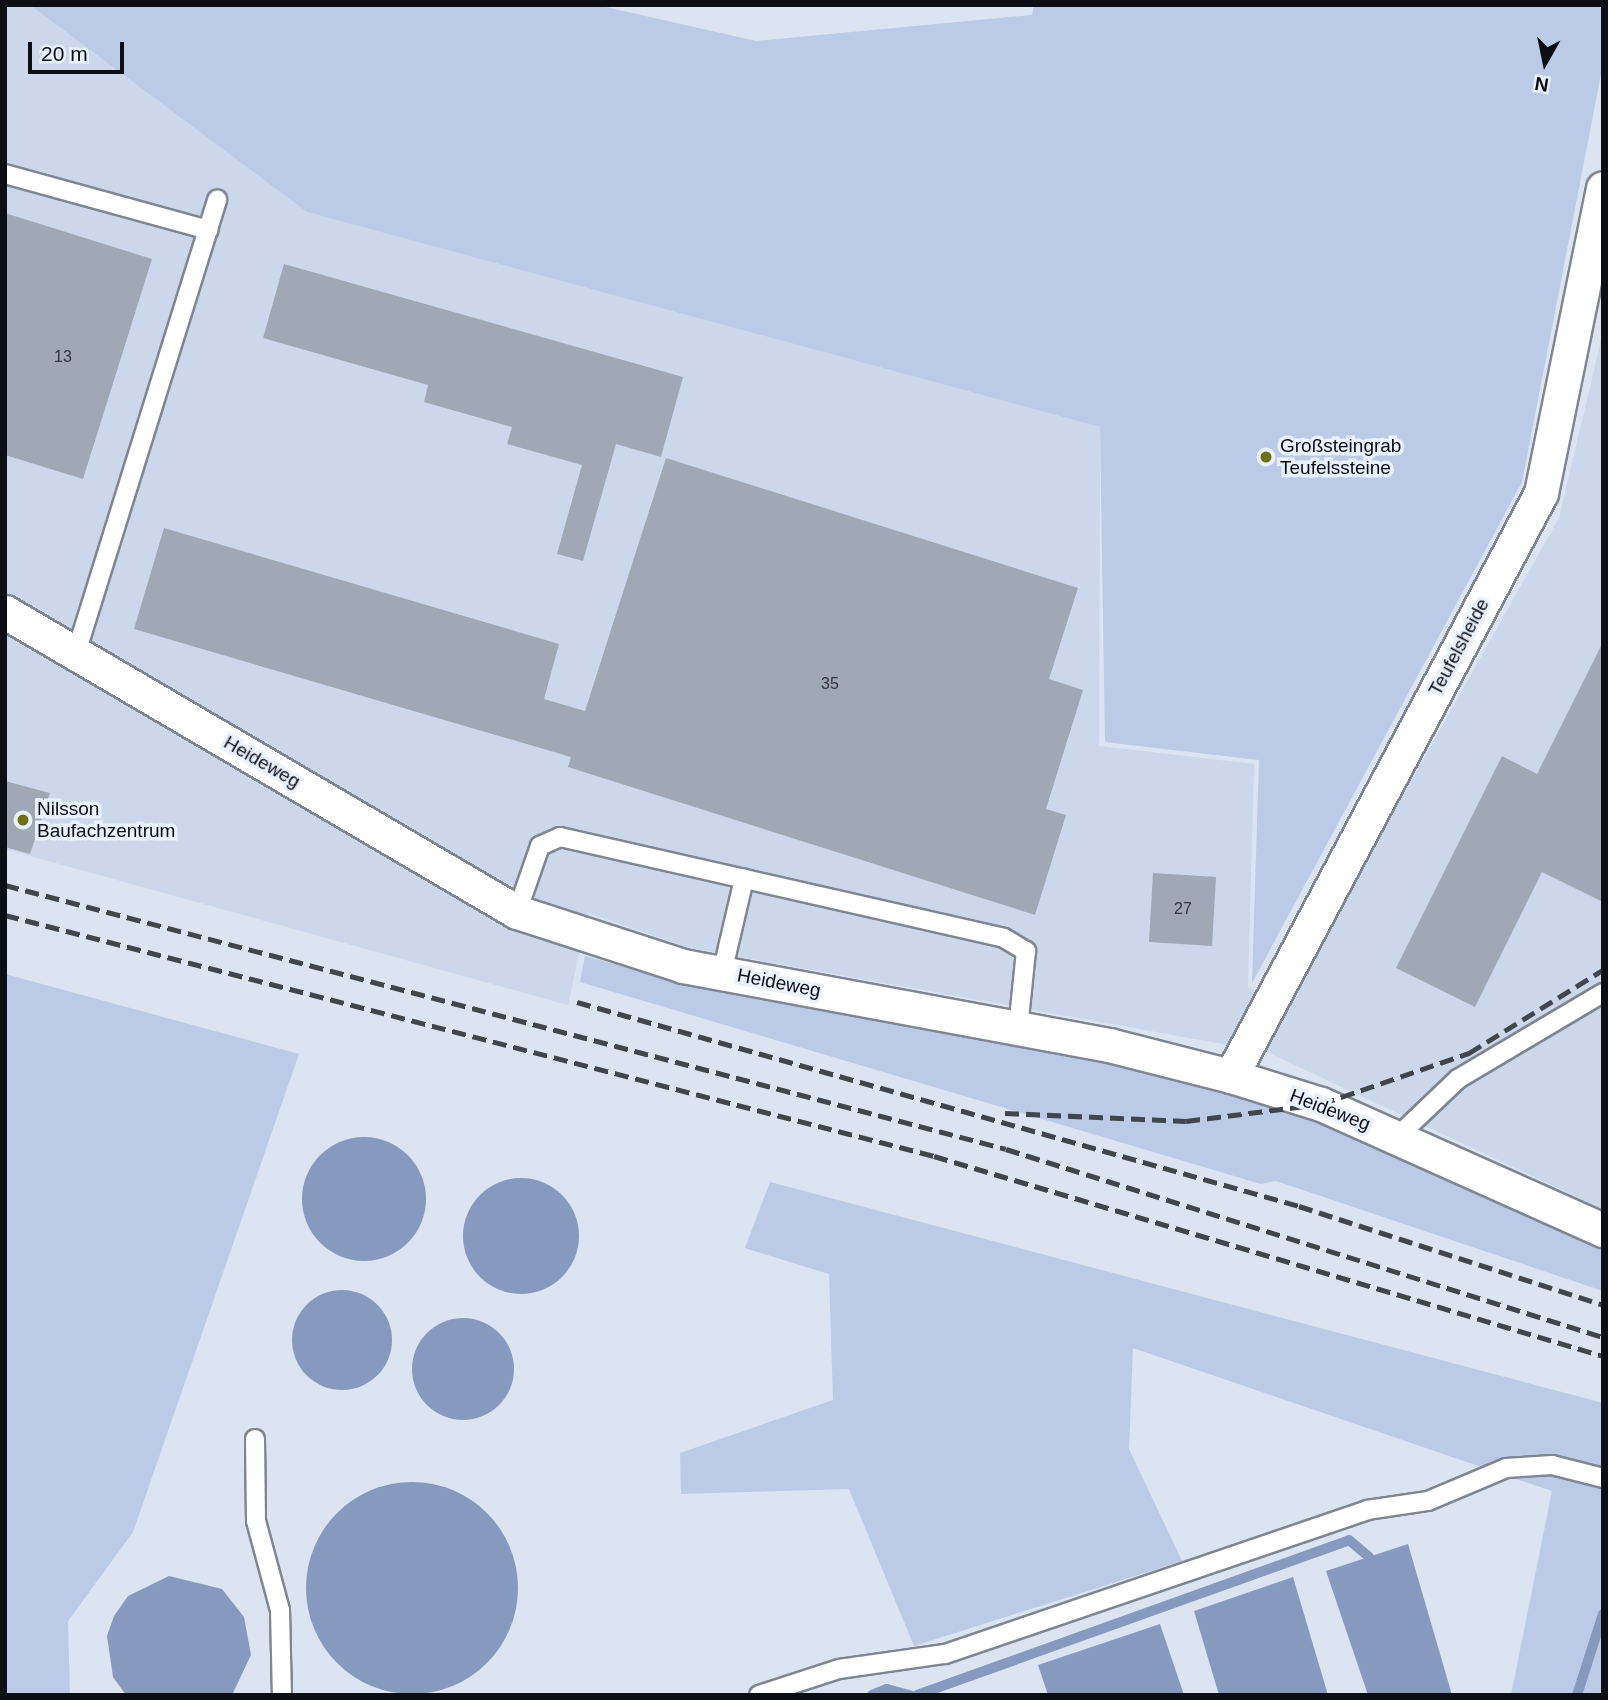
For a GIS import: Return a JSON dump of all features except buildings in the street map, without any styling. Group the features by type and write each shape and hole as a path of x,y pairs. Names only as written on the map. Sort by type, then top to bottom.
{"street":[{"name":"Teufelsheide","path":"1231,1076 1541,493 1603,188"},
{"name":"Heideweg","path":"5,612 517,912 722,973 1018,1028 1231,1076 1321,1104 1603,1230"}],"lane":[{"path":"5,174 208,230"},
{"path":"76,653 217,199"},
{"path":"517,912 540,846 560,837 1004,938 1027,951 1018,1028"},
{"path":"722,973 744,879"},
{"path":"1397,1137 1458,1079 1603,993"},
{"path":"255,1439 256,1521 280,1610 282,1695"},
{"path":"759,1695 839,1669 945,1654 1367,1510 1428,1501 1506,1468 1552,1465 1600,1477"}],"shaded area":[{"path":"5,5 30,5 307,212 1100,427 1099,746 1254,764 1248,987 1283,1009 1559,518 1603,332 1603,1209 1267,1052 690,948 588,913 568,1005 5,849"},
{"path":"30,5 597,5 756,41 1032,15 1034,5 1603,5 1603,64 1522,482 1252,983 1259,760 1105,742 1100,427 307,212"},
{"path":"585,956 671,980 1107,1063 1306,1116 1603,1251 1603,1291 1276,1181 1261,1184 580,982"},
{"path":"5,974 299,1054 133,1532 68,1621 70,1695 5,1695"},
{"path":"364,1137 388,1142 408,1155 421,1175 426,1199 421,1223 408,1243 388,1256 364,1261 340,1256 320,1243 307,1223 302,1199 307,1175 320,1155 340,1142"},
{"path":"521,1178 543,1182 562,1195 575,1214 579,1236 575,1258 562,1277 543,1290 521,1294 499,1290 480,1277 467,1258 463,1236 467,1214 480,1195 499,1182"},
{"path":"770,1182 1603,1403 1603,1695 1511,1695 1552,1491 1133,1348 1129,1449 1182,1561 914,1646 849,1489 681,1494 680,1453 833,1400 829,1274 745,1248"},
{"path":"342,1290 361,1294 377,1305 388,1321 392,1340 388,1359 377,1375 361,1386 342,1390 323,1386 307,1375 296,1359 292,1340 296,1321 307,1305 323,1294"},
{"path":"463,1318 482,1322 499,1333 510,1350 514,1369 510,1388 499,1405 482,1416 463,1420 444,1416 427,1405 416,1388 412,1369 416,1350 427,1333 444,1322"},
{"path":"412,1482 453,1490 471,1499 487,1513 501,1529 510,1547 518,1588 510,1629 501,1647 487,1663 471,1677 453,1686 412,1694 371,1686 353,1677 337,1663 323,1647 314,1629 306,1588 314,1547 323,1529 337,1513 353,1499 371,1490"},
{"path":"1408,1544 1452,1695 1368,1695 1326,1571"},
{"path":"169,1576 222,1589 244,1617 251,1655 232,1695 126,1695 113,1677 107,1636 114,1616 128,1596"},
{"path":"1293,1577 1328,1695 1219,1695 1194,1611"},
{"path":"1160,1624 1184,1695 1048,1695 1038,1665"}],"waterway":[{"path":"917,1695 1349,1540 1369,1557"},
{"path":"1577,1695 1603,1614"},
{"path":"872,1695 887,1689 910,1695"}],"railway":[{"path":"5,885 1006,1149 1603,1337"},
{"path":"5,915 934,1156 1603,1356"},
{"path":"1005,1113 1186,1121 1321,1104 1469,1053 1603,970"},
{"path":"577,1002 1299,1206 1603,1305"}],"place":[{"name":"Großsteingrab Teufelssteine","path":"1266,457"},
{"name":"Nilsson Baufachzentrum","path":"23,820"}]}
